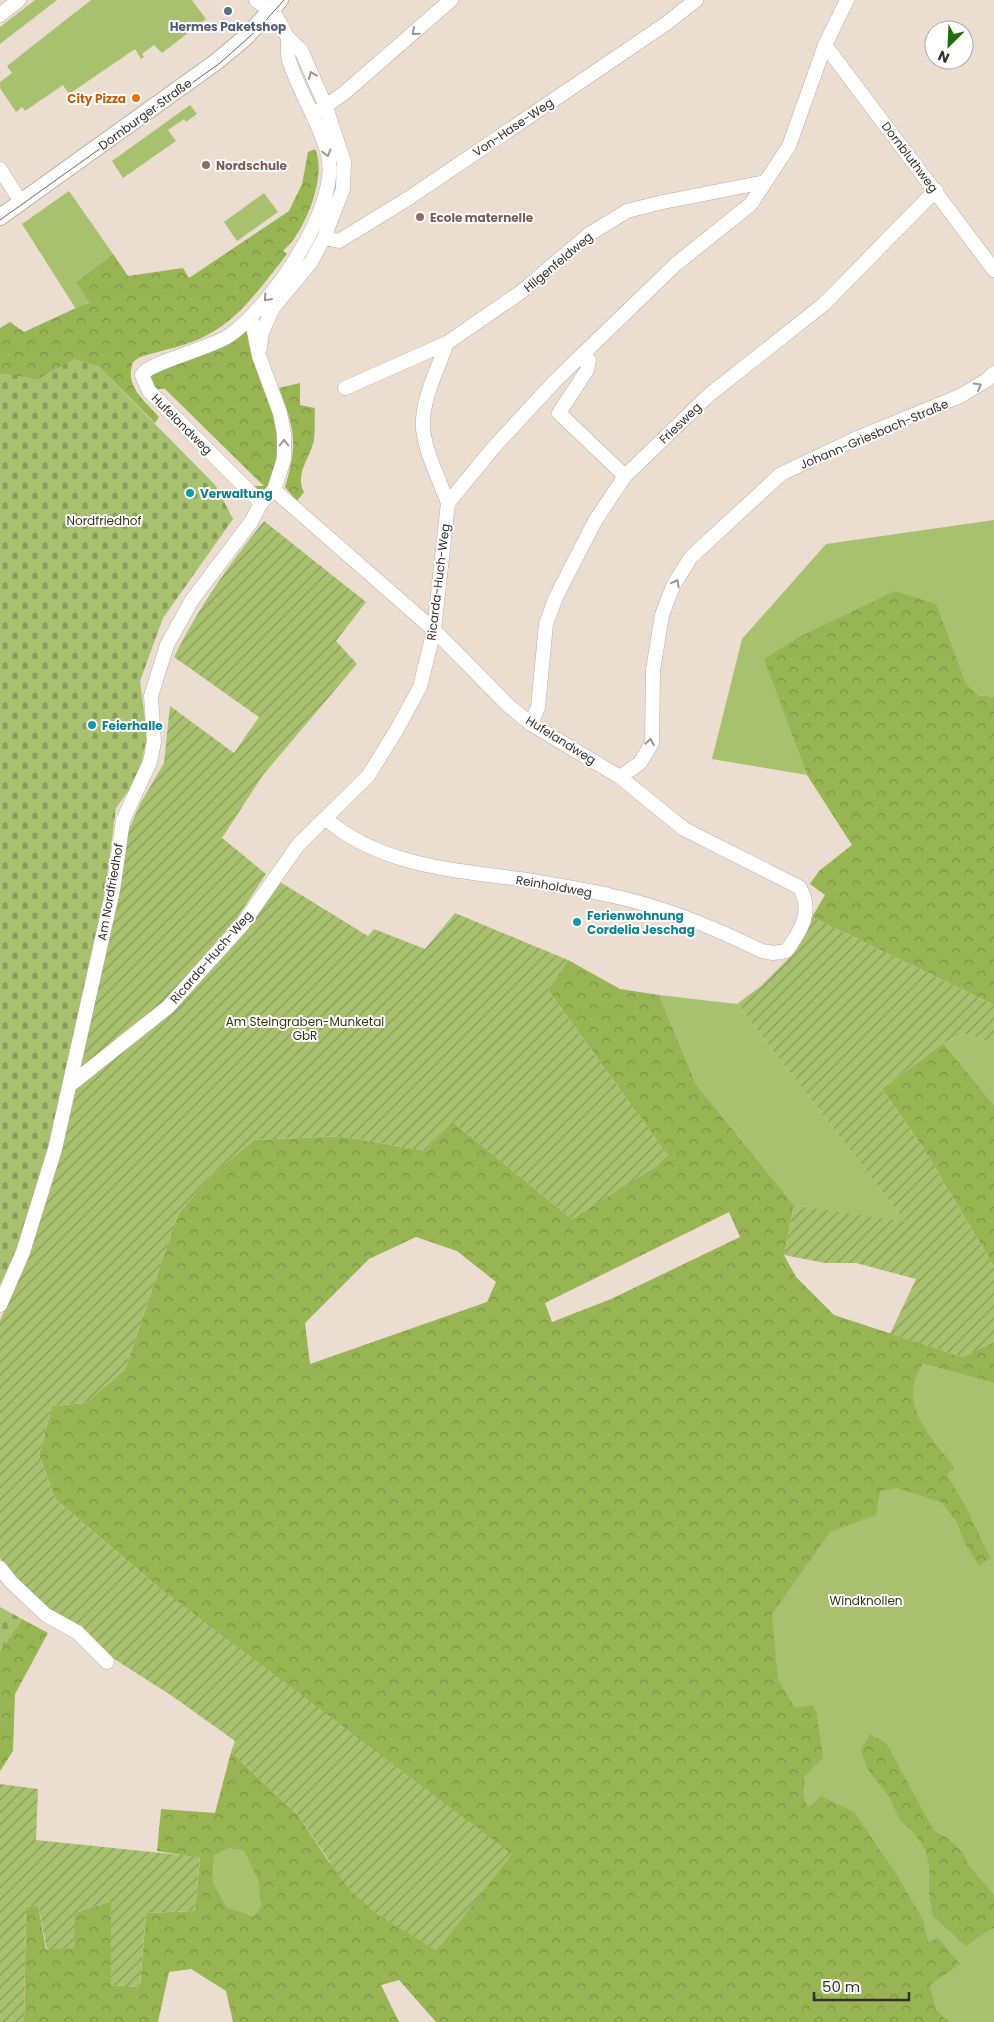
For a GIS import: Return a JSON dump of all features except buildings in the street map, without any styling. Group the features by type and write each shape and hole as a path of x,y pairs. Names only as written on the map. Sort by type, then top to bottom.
{"street":[{"path":"0,15 19,0"},
{"path":"256,0 276,5"},
{"path":"320,110 451,0"},
{"name":"Von-Hase-Weg","path":"324,238 339,241 409,198 667,23 696,0"},
{"path":"448,503 494,447 556,380 676,264 746,209 789,146 825,45 847,0"},
{"name":"Hufelandweg","path":"259,356 262,332 273,308 311,262 324,238 343,189 344,162 320,110 289,59 288,38 276,5"},
{"name":"Dornburger Straße","path":"0,217 216,62 276,5"},
{"name":"Dornbluthweg","path":"825,45 936,190 994,270"},
{"name":"Hufelandweg","path":"250,317 259,356 280,413 284,434 284,459 274,490 260,503 149,391 142,375 151,366 215,344 230,334 250,317 295,261 319,210 329,180 329,156 320,110"},
{"path":"0,170 21,202"},
{"name":"Hilgenfeldweg","path":"345,388 447,343 521,292 588,235 627,211 766,182"},
{"name":"Friesweg","path":"531,724 538,707 546,624 556,598 595,521 624,476 709,395 824,304 936,190"},
{"path":"447,343 428,397 423,428 430,454 448,503"},
{"path":"584,355 589,360 587,370 559,414 624,476"},
{"name":"Johann-Griesbach-Straße","path":"620,777 640,763 652,743 653,670 662,615 673,586 691,557 781,474 855,439 960,396 987,380 994,373"},
{"name":"Hufelandweg","path":"274,490 434,630 509,706 531,724 620,777 684,829 799,887 806,898 804,922 786,951"},
{"name":"Am Nordfriedhof","path":"0,1305 23,1252 55,1149 112,890 123,820 150,762 154,742 151,696 162,659 167,645 192,600 251,522 260,503"},
{"name":"Ricarda-Huch-Weg","path":"70,1085 168,1007 242,925 298,845 368,776 420,687 434,630 448,503"},
{"name":"Reinholdweg","path":"324,818 343,834 366,847 394,857 455,871 529,881 614,896 690,920 762,951 773,953 786,951"},
{"path":"3,1572 46,1615 78,1632 107,1662"}],"green space":[{"path":"35,0 57,0 0,44 0,27"},
{"path":"91,0 192,0 206,19 162,53 154,45 142,54 144,57 141,59 135,49 69,94 63,85 25,111 22,107 16,112 0,88 0,82 12,73 7,66"},
{"path":"190,105 197,114 186,122 184,119 168,130 176,141 123,178 112,161"},
{"path":"315,149 318,160 318,174 312,203 306,218 299,232 283,251 287,254 252,298 232,318 209,334 184,345 140,357 133,362 131,378 133,385 159,417 155,423 98,366 0,414 0,328 10,322 24,332 89,302 76,282 113,254 128,276 183,268 189,278 289,211 302,184 308,152"},
{"path":"69,191 113,254 76,282 89,301 76,309 22,224"},
{"path":"264,193 278,212 237,241 224,222"},
{"path":"246,330 254,346 276,427 276,458 273,474 266,491 262,492 251,486 264,486 165,389 152,389 149,376"},
{"name":"Nordfriedhof","path":"74,359 98,366 216,486 233,519 163,618 140,681 147,736 139,776 116,808 105,891 44,1168 16,1251 0,1285 0,373 38,379"},
{"path":"300,383 300,405 315,408 315,431 313,444 303,468 301,480 304,492 297,501 285,487 292,459 293,437 289,415 279,388"},
{"path":"994,520 994,697 978,695 966,683 949,639 765,659 807,775 712,759 742,639 826,544"},
{"path":"264,521 366,602 336,641 357,664 263,775 222,838 266,874 237,918 165,1001 120,1035 79,1071 129,829 140,804 164,763 170,706 234,753 259,717 174,657 215,586"},
{"path":"895,591 936,604 966,683 978,695 994,697 994,1005 812,917 825,895 810,884 819,871 852,845 807,775 764,659 799,637"},
{"name":"Am Steingraben-Munketal GbR","path":"280,882 368,936 374,929 425,949 455,913 568,960 548,990 670,1158 572,1219 452,1121 426,1151 341,1136 254,1140 214,1173 178,1214 125,1369 86,1403 52,1406 39,1455 56,1500 156,1585 512,1854 437,1951 378,1915 349,1890 298,1815 231,1752 235,1741 172,1696 96,1647 54,1615 16,1579 0,1558 0,1321 28,1253 74,1089 175,1008"},
{"path":"812,917 994,1005 994,1043 965,1034 943,1043 882,1089 924,1149 994,1267 994,1342 962,1357 890,1334 916,1279 856,1263 825,1263 784,1255 794,1205 906,1222 737,1004 761,986 796,951"},
{"path":"568,960 620,989 659,995 696,1084 794,1205 784,1255 796,1277 834,1315 962,1357 994,1342 994,1383 923,1364 915,1378 913,1392 914,1406 919,1418 954,1467 947,1475 966,1507 990,1558 979,1566 965,1543 956,1521 941,1502 897,1488 880,1491 876,1515 830,1532 772,1614 778,1680 795,1708 812,1705 816,1711 823,1757 804,1777 805,1801 809,1808 821,1796 854,1812 897,1875 923,1920 928,1942 938,1938 960,1964 930,1985 936,2010 949,2022 436,2022 399,1980 381,1985 399,2022 233,2022 226,1991 191,1969 169,1972 158,2022 24,2022 26,1907 38,1905 46,1950 75,1913 111,1901 111,1985 140,1987 146,1913 195,1911 200,1858 157,1851 161,1809 215,1813 231,1752 298,1815 329,1862 437,1951 452,1930 156,1585 56,1500 39,1455 52,1406 86,1403 125,1369 178,1214 214,1173 254,1140 341,1136 426,1151 452,1121 572,1219 669,1157 548,990","holes":["729,1212 740,1237 611,1299 552,1322 545,1303","416,1237 457,1251 496,1282 487,1302 310,1364 305,1323 369,1259","229,1848 244,1851 258,1881 261,1907 253,1916 227,1907 213,1882 214,1856"]},
{"path":"659,995 737,1004 907,1223 794,1205 696,1084"},
{"path":"965,1034 994,1043 994,1105 943,1043"},
{"path":"943,1043 994,1105 994,1267 924,1149 882,1089"},
{"name":"Windknollen","path":"923,1364 994,1383 994,2022 899,2022 805,1801 805,1789 728,1599"},
{"path":"0,1607 22,1619 0,1651"},
{"path":"22,1619 48,1633 15,1694 13,1751 0,1771 0,1651"},
{"path":"870,1734 886,1743 934,1831 949,1839 963,1853 969,1866 994,1895 994,1929 992,1928 966,1946 933,1916 929,1893 929,1866 926,1851 913,1831 900,1821 890,1798 867,1768 861,1750"},
{"path":"0,1784 38,1789 36,1840 200,1857 195,1911 146,1913 140,1987 111,1985 111,1901 75,1913 74,1948 47,1950 38,1905 26,1907 24,2022 0,2022"},
{"path":"229,1848 244,1851 258,1881 261,1907 253,1916 227,1907 213,1882 214,1856"}],"tram line":[{"path":"0,220 220,63 257,30 284,0"}],"place":[{"name":"Hermes Paketshop","path":"228,11"},
{"name":"City Pizza","path":"136,98"},
{"name":"Nordschule","path":"206,165"},
{"name":"Ecole maternelle","path":"420,217"},
{"name":"Verwaltung","path":"190,493"},
{"name":"Feierhalle","path":"92,725"},
{"name":"Ferienwohnung Cordelia Jeschag","path":"577,922"}]}
